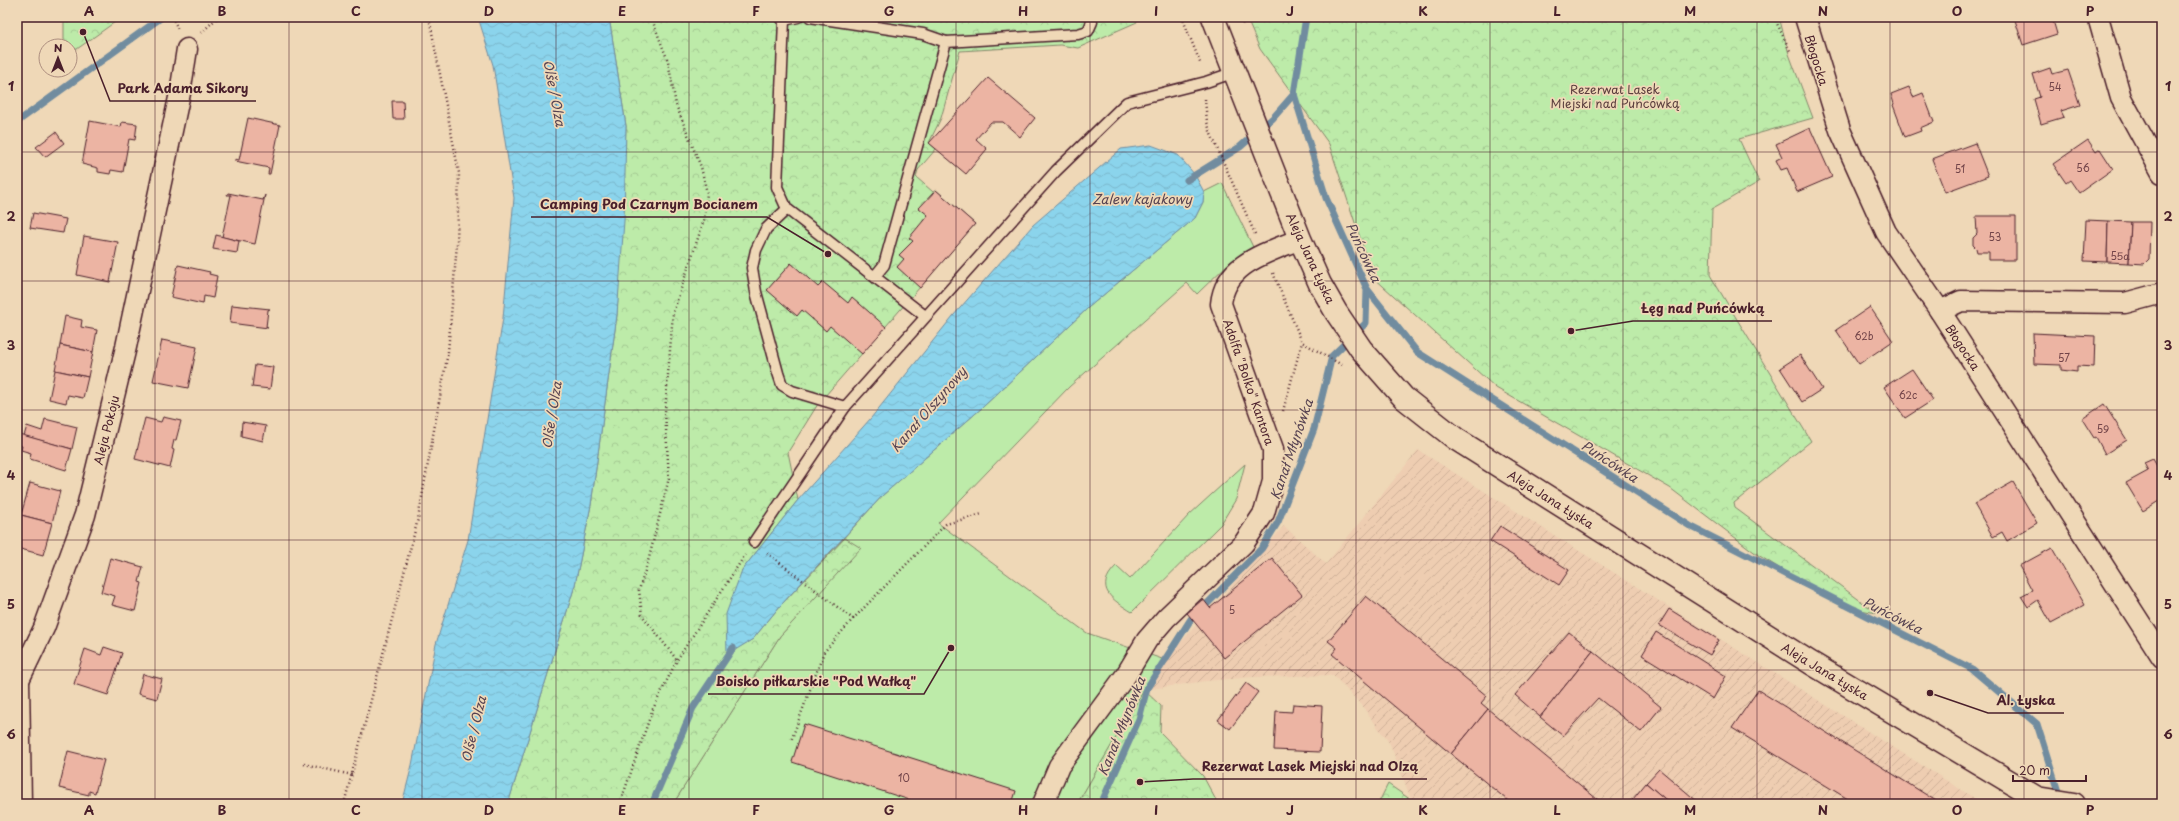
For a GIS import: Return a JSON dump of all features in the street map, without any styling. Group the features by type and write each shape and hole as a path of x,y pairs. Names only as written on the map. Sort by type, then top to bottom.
{"street":[{"name":"Aleja Jana Łyska","path":"1213,17 1300,239 1320,284 1360,349 1404,398 1456,439 1811,663 2035,801 2074,804"},
{"name":"Błogocka","path":"1805,17 1840,130 1886,232 1940,311 2162,657"},
{"path":"2098,17 2121,98 2162,173"},
{"name":"Aleja Pokoju","path":"20,796 18,682 44,628 85,515 127,339 180,93 187,49"},
{"name":"Adolfa \"Bolko\" Kantora","path":"1043,804 1059,766 1126,675 1147,640 1166,618 1244,543 1264,514 1273,481 1273,449 1221,304 1222,290 1242,266 1300,239"},
{"path":"1940,311 1961,301 2125,303 2162,293"}],"lane":[{"path":"798,17 782,19 777,187 787,210 875,276 925,316"},
{"path":"810,17 923,34 946,42 1078,34 1088,31 1092,22 1091,17"},
{"path":"875,276 884,265 946,42"},
{"path":"754,542 845,408 925,316 1056,171 1127,102 1206,82 1235,72"},
{"path":"787,210 766,229 756,250 752,268 756,292 778,373 782,385 792,391 845,408"}],"path":[{"path":"344,804 418,519 448,352 457,244 459,173 429,17"},
{"path":"651,17 668,61 676,106 701,167 707,193 704,220 673,313 665,412 668,478 649,558 639,590 642,615 677,660"},
{"path":"1182,17 1196,52"},
{"path":"1774,17 1794,57"},
{"path":"1211,134 1233,185"},
{"path":"1273,449 1302,342"},
{"path":"1320,353 1338,362"},
{"path":"791,741 824,652 853,619 946,524 982,514"},
{"path":"620,804 652,711 677,660 754,542"},
{"path":"767,553 853,619"},
{"path":"304,764 352,775"}],"shaded area":[{"path":"1418,450 1984,804 1417,804 1411,799 1390,744 1363,707 1333,675 1253,677 1206,681 1144,690 1165,660 1284,526 1326,564"}],"green space":[{"path":"64,17 122,17 78,48 78,38 64,38"},
{"path":"609,17 1135,17 1137,22 1078,48 1060,45 960,51 941,118 929,143 936,149 918,170 916,177 933,192 936,190 975,224 818,404 788,452 798,500 742,570 727,654 753,639 780,606 845,538 861,548 780,636 673,804 508,804 575,585 591,505 617,315 626,126"},
{"name":"Rezerwat Lasek Miejski nad Puńcówką","path":"1246,17 1779,17 1789,54 1813,118 1739,139 1759,182 1712,209 1710,275 1811,441 1734,503 1735,508 1877,613 1843,607 1758,555 1670,488 1496,388 1373,277 1329,144 1260,49"},
{"path":"1222,183 1253,247 1230,262 1197,294 1187,283 1069,387 938,523 1087,633 1165,660 1144,691 1077,804 673,804 780,636 823,589 808,577 883,495 984,406 1089,307 1195,218 1203,202 1204,192"},
{"path":"1245,464 1236,499 1221,524 1132,612 1118,603 1108,593 1106,587 1106,581 1109,574 1116,566 1130,579 1189,515"},
{"path":"1144,690 1161,706 1160,732 1203,776 1218,804 1077,804"},
{"path":"1388,784 1417,804 1378,804"}],"water":[{"name":"Olše / Olza","path":"478,17 609,17 626,126 624,221 617,315 591,505 575,585 508,804 402,804 412,765 436,644 468,540 503,318 514,198 493,65"},
{"name":"Zalew kajakowy","path":"1151,145 1178,155 1195,175 1204,192 1203,202 1195,218 1089,307 984,406 883,495 780,606 753,639 727,655 726,614 742,570 798,500 871,418 953,316 1033,225 1121,149"}],"building":[{"path":"2014,17 2052,17 2057,34 2023,45"},
{"path":"2050,68 2052,74 2068,70 2080,105 2061,111 2064,117 2041,124 2034,99 2040,97 2033,74"},
{"path":"988,78 1035,118 1020,137 1003,122 991,122 976,139 987,149 966,174 929,143"},
{"path":"1909,87 1913,97 1923,93 1934,122 1920,128 1921,131 1905,137 1893,105 1891,94"},
{"path":"392,101 403,101 404,119 393,119"},
{"path":"248,118 280,125 270,174 268,174 269,168 235,161 235,159 239,160"},
{"path":"90,121 121,127 122,122 137,124 135,140 129,139 123,172 111,170 110,174 98,172 98,168 82,164"},
{"path":"1810,128 1832,177 1797,192 1787,168 1781,170 1776,160 1782,157 1776,144"},
{"path":"56,132 64,143 45,157 36,147"},
{"path":"2088,140 2096,152 2100,149 2113,169 2079,193 2070,180 2066,183 2053,164"},
{"path":"1975,143 1988,176 1945,192 1932,159"},
{"path":"936,190 975,224 920,288 897,267 904,259 899,255 913,241 909,238 928,215 919,208"},
{"path":"228,193 263,200 265,195 255,244 222,237 231,195 227,195"},
{"path":"33,213 66,219 63,233 30,228"},
{"path":"1976,216 2016,216 2016,260 1989,260 1989,252 1977,252 1973,245 1973,238 1977,234"},
{"path":"2086,220 2108,221 2107,262 2084,261"},
{"path":"2108,221 2131,222 2129,263 2107,262"},
{"path":"2131,222 2150,222 2149,259 2144,264 2129,263"},
{"path":"216,235 239,241 237,253 213,249"},
{"path":"84,236 118,242 110,282 77,275"},
{"path":"791,263 818,287 823,282 848,303 852,297 886,327 862,354 830,326 826,331 802,310 797,316 767,290"},
{"path":"178,265 210,272 209,274 217,276 213,298 204,296 203,304 171,297"},
{"path":"232,305 270,309 268,310 266,327 268,328 230,323"},
{"path":"1870,307 1893,341 1859,364 1836,330"},
{"path":"65,316 82,320 81,327 97,330 93,352 60,345"},
{"path":"2033,333 2095,336 2094,367 2077,366 2077,372 2061,370 2061,365 2034,364"},
{"path":"162,340 197,347 188,388 153,381"},
{"path":"60,345 93,352 88,377 55,370"},
{"path":"1800,355 1822,389 1802,402 1780,368"},
{"path":"255,365 273,367 270,389 252,387"},
{"path":"1912,369 1933,400 1905,418 1884,387"},
{"path":"55,370 88,377 83,398 68,395 66,403 49,399"},
{"path":"2104,404 2127,440 2105,454 2096,437 2094,438 2082,419"},
{"path":"163,417 181,421 176,440 174,440 172,449 174,450 170,468 135,459 145,418 161,422"},
{"path":"45,419 77,427 72,449 24,436 27,426 42,431"},
{"path":"242,422 266,426 263,441 241,436"},
{"path":"19,434 72,449 66,470 30,459 31,453 21,450 22,446 17,445"},
{"path":"2153,459 2162,475 2162,499 2143,511 2126,483 2148,471 2144,463"},
{"path":"2013,482 2037,523 2007,541 2002,532 1993,537 1974,504"},
{"path":"30,483 60,491 52,523 21,515"},
{"path":"21,515 52,523 43,555 17,548 17,531"},
{"path":"1500,526 1569,570 1559,585 1490,541"},
{"path":"2052,548 2085,605 2051,623 2038,600 2028,607 2021,596 2032,590 2019,566"},
{"path":"110,558 143,567 139,582 142,583 135,611 112,605 115,596 101,592"},
{"path":"1272,558 1302,595 1224,658 1187,613 1203,599 1210,608"},
{"path":"1366,596 1487,696 1481,703 1488,709 1451,754 1332,654 1337,648 1328,641"},
{"path":"1669,609 1719,640 1710,655 1659,625"},
{"path":"1569,632 1593,651 1540,717 1515,695"},
{"path":"1656,632 1726,676 1713,699 1642,655"},
{"path":"104,647 122,653 108,695 74,684 85,649 101,655"},
{"path":"1593,651 1661,707 1641,732 1598,698 1563,736 1540,717"},
{"path":"143,674 162,679 157,699 138,694"},
{"path":"1246,683 1258,692 1230,729 1218,720"},
{"path":"1758,690 1941,804 1856,804 1732,728"},
{"path":"1293,704 1322,706 1320,752 1274,750 1276,711 1292,712"},
{"path":"1488,709 1603,804 1512,804 1451,754"},
{"path":"804,724 1016,791 1012,804 922,804 792,762"},
{"path":"68,751 104,760 95,793 89,791 89,795 59,788"},
{"path":"1659,769 1698,802 1697,804 1671,804 1646,783"},
{"path":"1646,783 1671,804 1629,804"}],"waterway":[{"path":"17,122 162,17"},
{"name":"Puńcówka","path":"1306,17 1294,94 1326,198 1367,289 1417,352 1690,526 1972,669 2037,724 2060,798"},
{"name":"Kanał Olszynowy","path":"1187,180 1240,147 1273,118 1294,94"},
{"name":"Kanał Młynówka","path":"1207,604 1262,548 1278,522 1314,429 1332,356 1366,323 1367,289"},
{"name":"Kanał Młynówka","path":"1101,804 1139,719 1147,688 1191,619"},
{"name":"Kanał Olszynowy","path":"652,804 693,708 733,648"}],"place":[{"name":"Park Adama Sikory","path":"83,32"},
{"name":"Camping Pod Czarnym Bocianem","path":"828,254"},
{"name":"Łęg nad Puńcówką","path":"1571,331"},
{"name":"Boisko piłkarskie \"Pod Wałką\"","path":"951,648"},
{"name":"Al. Łyska","path":"1930,693"},
{"name":"Rezerwat Lasek Miejski nad Olzą","path":"1140,782"}]}
